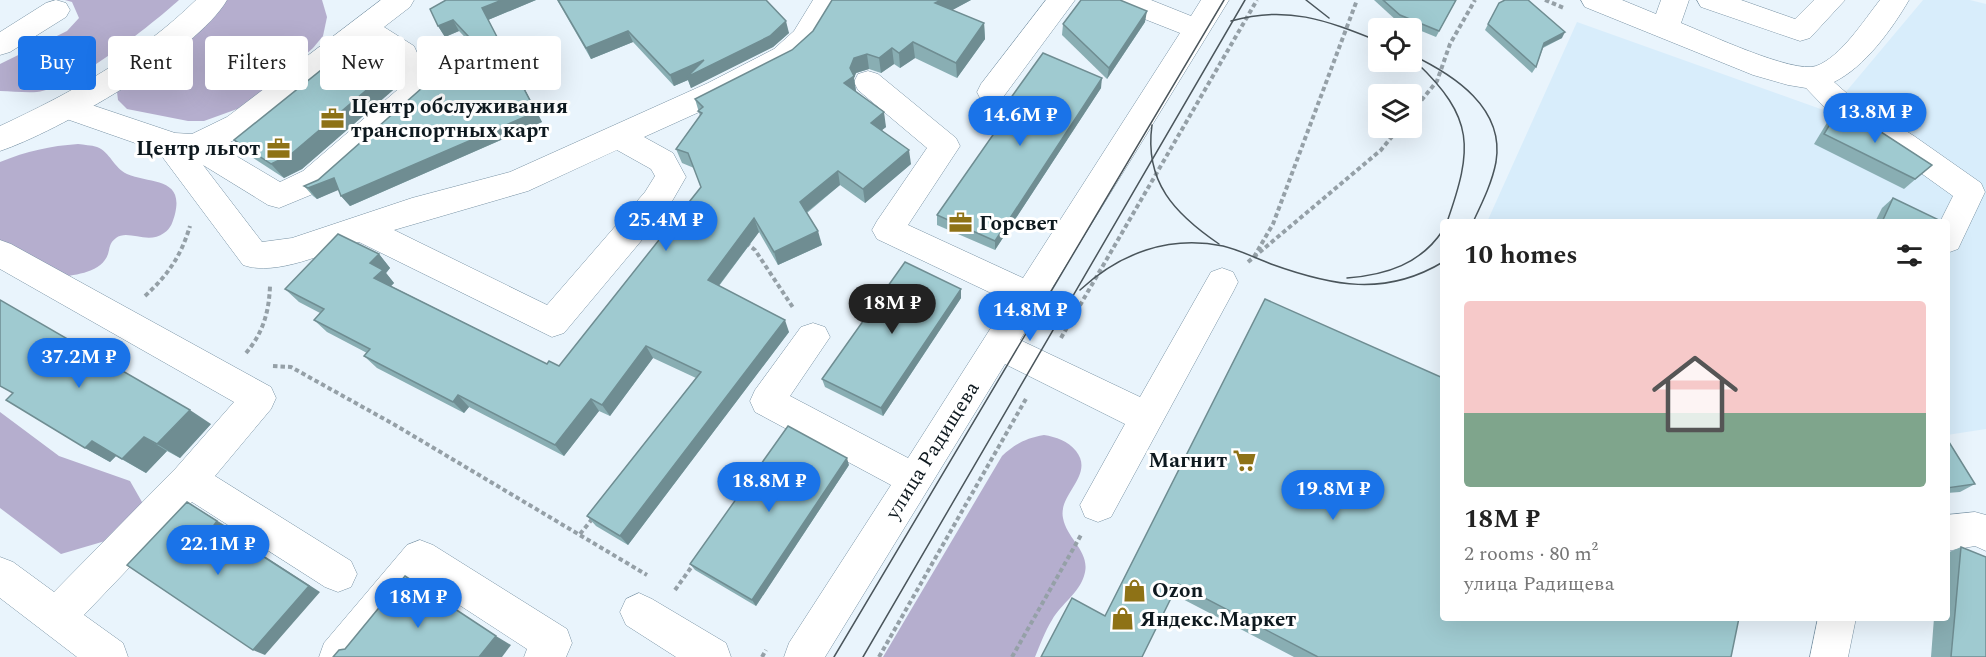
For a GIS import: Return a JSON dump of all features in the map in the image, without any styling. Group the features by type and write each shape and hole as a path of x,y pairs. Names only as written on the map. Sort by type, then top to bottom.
{"street":[{"path":"0,139 68,108 135,67 192,23 213,0"},
{"path":"182,144 237,125 382,14 414,0"},
{"path":"182,144 201,185 254,256 292,250 517,182 718,90 784,56 804,38 824,4 831,0"},
{"path":"991,92 1061,0"},
{"path":"1124,0 1197,29"},
{"name":"улица Радищева","path":"803,657 1215,0"},
{"path":"1595,0 1763,67 1790,76 1814,77 1836,68 1846,59 1895,0"},
{"path":"1665,28 1675,0"},
{"path":"1711,0 1800,31 1831,0"},
{"path":"0,45 56,10"},
{"path":"68,108 182,144 279,196 314,180 419,88 404,52 382,14"},
{"path":"1814,77 1837,105 1894,138 1978,197 1950,236"},
{"path":"868,82 945,146 888,230 1029,296"},
{"path":"361,228 552,322 656,201 671,177 662,162 617,136"},
{"path":"0,253 119,320 229,371 259,398 189,480 56,617"},
{"path":"1098,505 1222,282"},
{"path":"813,337 767,401 914,479"},
{"path":"999,345 1146,417"},
{"path":"189,480 338,574"},
{"path":"1950,533 1975,529 1986,534"},
{"path":"338,657 420,558 553,643 543,657"},
{"path":"0,575 109,657"},
{"path":"647,596 712,657"},
{"path":"1829,657 1836,621"}],"path":[{"path":"879,657 1257,0"},
{"path":"1357,0 1273,224 1254,257 1381,150 1391,138"},
{"path":"1422,100 1437,81 1450,44 1474,0"},
{"path":"119,320 170,273 182,254 201,185"},
{"path":"740,239 755,250 813,337"},
{"path":"229,371 258,340 267,317 270,290 267,254"},
{"path":"229,371 291,367 580,534 647,596"},
{"path":"1012,657 1098,505"},
{"path":"580,534 595,516"},
{"path":"673,593 701,554"}],"shaded area":[{"path":"65,0 179,0 134,36 108,36 108,56 96,64 96,36 57,36 67,31 79,18 72,2"},
{"path":"224,0 322,0 327,17 323,36 320,36 320,40 308,52 308,36 205,36 205,90 266,90 240,108 204,121 188,121 127,109 118,100 118,90 193,90 193,36 181,36"},
{"path":"1923,0 1970,0 1986,4 1986,429 1950,435 1950,219 1488,219 1577,22 1829,112"},
{"path":"18,55 18,90 44,90 37,92 0,91 0,64"},
{"path":"78,144 101,149 127,174 155,181 170,188 175,194 175,214 170,227 164,233 151,238 126,235 116,238 100,265 88,272 60,277 0,242 0,162 39,150"},
{"path":"0,412 59,456 130,481 146,509 112,539 61,554 0,508"},
{"path":"1044,435 1066,442 1076,451 1081,460 1079,476 1066,501 1063,518 1065,526 1082,553 1086,568 1082,582 1052,620 1035,657 883,657 1002,456 1021,442"}],"building":[{"path":"446,0 502,0 482,8 497,36 468,36 453,20 438,26 430,9"},
{"path":"558,0 766,0 786,21 770,36 687,77 704,60 670,75 628,31 586,48"},
{"path":"832,0 941,0 935,3 984,23 956,63 913,42 899,53 892,48 879,58 867,54 854,58 850,68 854,76 844,83 884,112 871,123 909,150 863,189 838,171 800,202 818,231 774,252 754,218 708,280 785,320 620,536 587,516 701,372 646,346 602,405 591,399 555,445 458,395 453,402 364,356 370,349 314,320 324,309 285,289 338,234 379,254 370,263 383,270 374,278 547,364 549,361 559,366 701,187 688,153 676,149 702,113 698,111 703,107 695,99 792,50 813,31"},
{"path":"1081,0 1120,0 1147,11 1109,68 1063,24"},
{"path":"1383,0 1456,0 1439,31 1422,24 1422,18 1407,18 1400,15"},
{"path":"1505,0 1528,0 1565,32 1544,43 1536,67 1488,24 1499,3"},
{"path":"1043,53 1102,78 995,241 937,215 1016,102 1010,99"},
{"path":"320,71 320,90 366,90 290,155 271,164 234,140 296,90 308,90 308,81"},
{"path":"420,90 525,90 536,112 341,196 334,178 308,188 304,186 318,180"},
{"path":"1841,106 1932,165 1915,179 1824,134"},
{"path":"1893,198 1937,219 1883,219"},
{"path":"905,262 961,289 881,408 822,379"},
{"path":"1265,299 1440,377 1440,621 1738,621 1731,657 1318,657 1178,584 1142,657 1041,657 1072,598 1105,616"},
{"path":"0,300 190,410 157,444 144,437 122,459 92,441 85,448 6,400 13,393 0,386"},
{"path":"788,426 847,458 752,600 690,564"},
{"path":"1950,444 1975,484 1950,488"},
{"path":"187,502 217,521 214,525 309,586 253,650 127,565"},
{"path":"1961,547 1986,557 1986,657 1951,657"},
{"path":"405,576 496,636 479,657 333,657 339,650 345,649"}],"tram line":[{"path":"834,657 1224,0"},
{"path":"1233,20 1245,0"},
{"path":"1306,0 1329,18"},
{"path":"1233,20 1270,14 1306,17 1368,37"},
{"path":"1153,159 1233,20"},
{"path":"1422,60 1459,83 1473,96 1493,125 1497,143 1496,162 1474,219"},
{"path":"1422,68 1449,100 1459,118 1463,135 1464,154 1461,174 1448,219"},
{"path":"1152,125 1153,159"},
{"path":"863,657 1153,159"},
{"path":"1153,159 1158,180 1176,208 1203,233 1219,244"},
{"path":"1347,278 1375,274 1401,266 1424,251 1440,234"},
{"path":"1080,290 1095,277 1129,257 1165,245 1184,243 1223,246 1315,278 1358,284 1379,284 1400,280 1440,264"}],"place":[{"name":"Центр обслуживания транспортных карт","path":"333,118"},
{"name":"Центр льгот","path":"278,148"},
{"name":"Горсвет","path":"961,223"},
{"name":"Магнит","path":"1245,460"},
{"name":"Ozon","path":"1134,590"},
{"name":"Яндекс.Маркет","path":"1122,619"}]}
